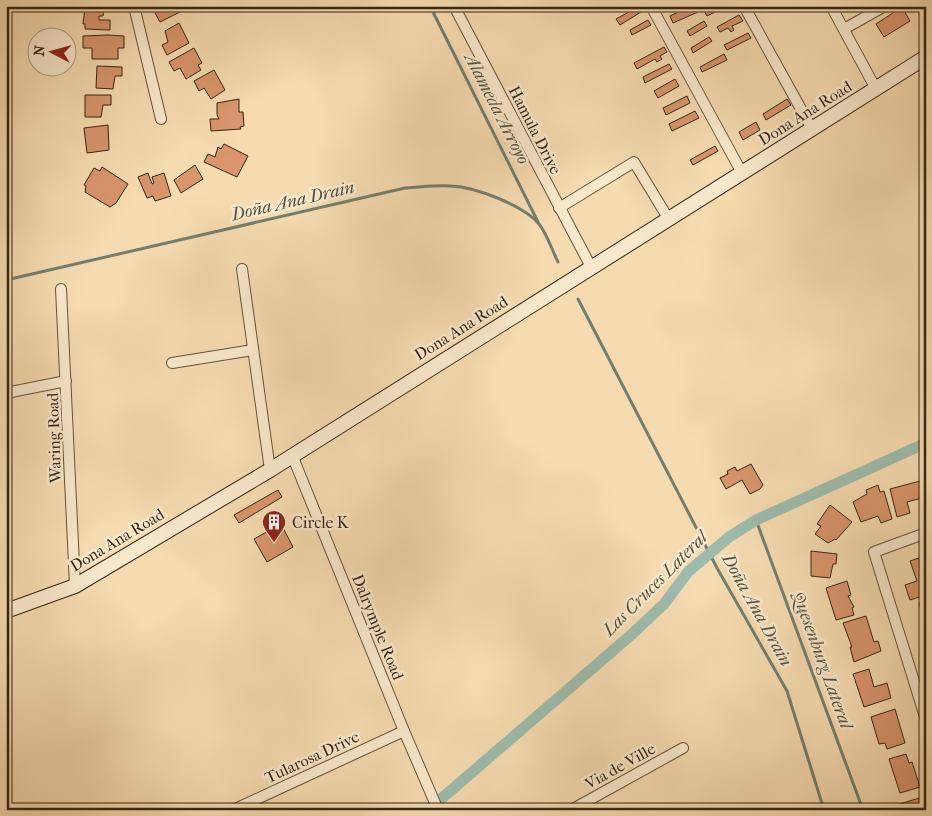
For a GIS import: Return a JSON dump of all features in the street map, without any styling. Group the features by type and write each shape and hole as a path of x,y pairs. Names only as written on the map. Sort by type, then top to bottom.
{"street":[{"path":"134,6 161,119"},
{"name":"Hamula Drive","path":"454,6 590,267"},
{"path":"651,6 742,173"},
{"path":"744,6 812,129"},
{"path":"831,6 876,89"},
{"path":"844,29 885,6"},
{"name":"Dona Ana Road","path":"6,611 74,586 270,470 926,57"},
{"path":"559,208 634,162 668,218"},
{"path":"242,269 270,470"},
{"name":"Waring Road","path":"61,289 74,586"},
{"path":"172,363 253,350"},
{"path":"6,393 66,380"},
{"name":"Dalrymple Road","path":"292,455 438,810"},
{"path":"926,533 874,552 926,720"},
{"name":"Tularosa Drive","path":"233,810 404,730"},
{"name":"Via de Ville","path":"571,810 683,748"}],"building":[{"path":"154,6 180,7 182,11 160,22 155,13 158,11"},
{"path":"695,6 698,12 673,23 670,16"},
{"path":"713,6 727,6 707,16 704,11"},
{"path":"85,7 104,8 103,16 99,16 99,20 110,20 110,30 85,29 85,24 83,24"},
{"path":"638,7 641,12 620,25 616,19"},
{"path":"902,7 910,21 884,37 876,24"},
{"path":"739,15 743,21 732,26 734,30 731,32 728,28 720,32 717,27"},
{"path":"648,20 651,25 632,35 630,30"},
{"path":"704,21 707,26 690,36 687,31"},
{"path":"179,23 189,43 167,55 162,45 168,42 165,31"},
{"path":"748,33 751,38 727,50 724,45"},
{"path":"83,36 124,36 124,48 118,48 118,59 92,59 92,48 83,48"},
{"path":"709,37 712,41 693,53 691,48"},
{"path":"664,47 667,52 660,56 662,59 657,62 655,59 637,69 634,63"},
{"path":"194,48 202,63 198,65 201,70 186,79 180,68 174,71 169,62"},
{"path":"724,54 727,60 702,72 700,67"},
{"path":"669,64 672,69 645,83 643,77"},
{"path":"97,66 122,67 122,76 115,76 113,89 96,88"},
{"path":"214,70 225,90 211,99 204,88 199,91 194,81"},
{"path":"675,79 679,86 658,98 654,91"},
{"path":"85,95 111,95 111,105 103,105 101,117 85,117"},
{"path":"687,96 690,103 666,115 663,108"},
{"path":"239,99 239,112 243,112 244,126 240,127 241,129 211,131 210,119 219,119 217,103"},
{"path":"787,99 791,105 766,120 763,114"},
{"path":"695,111 699,118 672,131 669,124"},
{"path":"756,122 760,130 743,140 739,132"},
{"path":"108,125 109,150 87,153 84,128"},
{"path":"224,144 248,156 237,177 204,162 208,154 215,157 218,147 221,149"},
{"path":"715,146 718,151 693,165 690,160"},
{"path":"195,165 203,179 181,193 174,180"},
{"path":"102,167 128,184 116,203 110,207 85,192 86,186 84,185 94,168 100,171"},
{"path":"148,173 152,184 154,183 152,177 164,173 171,196 155,201 153,196 147,198 138,177"},
{"path":"751,464 763,485 760,489 750,494 742,480 726,489 720,478 728,474 727,471 735,467 737,471"},
{"path":"924,480 926,497 907,502 910,513 897,517 890,489"},
{"path":"878,485 880,492 884,491 892,519 881,523 878,516 861,522 853,502 867,494 866,490"},
{"path":"278,490 282,497 239,523 234,515"},
{"path":"830,505 852,522 836,540 828,543 815,534 821,526 817,524"},
{"name":"Circle K","path":"281,524 293,547 267,562 254,539"},
{"path":"811,551 837,554 836,564 833,564 830,578 811,576"},
{"path":"925,556 926,595 910,600 905,585 917,581 910,561"},
{"path":"847,581 851,595 848,596 854,607 852,608 854,615 836,620 826,588"},
{"path":"926,602 925,640 921,621 924,620 919,603"},
{"path":"866,616 874,642 878,641 881,651 854,662 850,647 852,647 843,623"},
{"path":"869,669 874,687 887,683 891,698 864,707 853,674"},
{"path":"895,709 905,743 887,749 885,743 879,744 871,717"},
{"path":"906,754 909,763 912,762 920,787 900,793 889,759"},
{"path":"923,797 926,807 924,810 898,810 896,805"}],"waterway":[{"name":"Alameda Arroyo","path":"430,6 538,222"},
{"name":"Doña Ana Drain","path":"6,280 405,188 434,186 461,187 485,193 522,210 542,228 558,262"},
{"name":"Doña Ana Drain","path":"578,299 717,568 787,691 824,810"},
{"name":"Las Cruces Lateral","path":"441,799 631,635 664,604 688,572 729,537 756,520 926,443"},
{"name":"Quesenburg Lateral","path":"756,520 863,810"},
{"name":"Las Cruces Lateral","path":"428,810 431,807"}],"place":[{"name":"Circle K","path":"274,543"}]}
